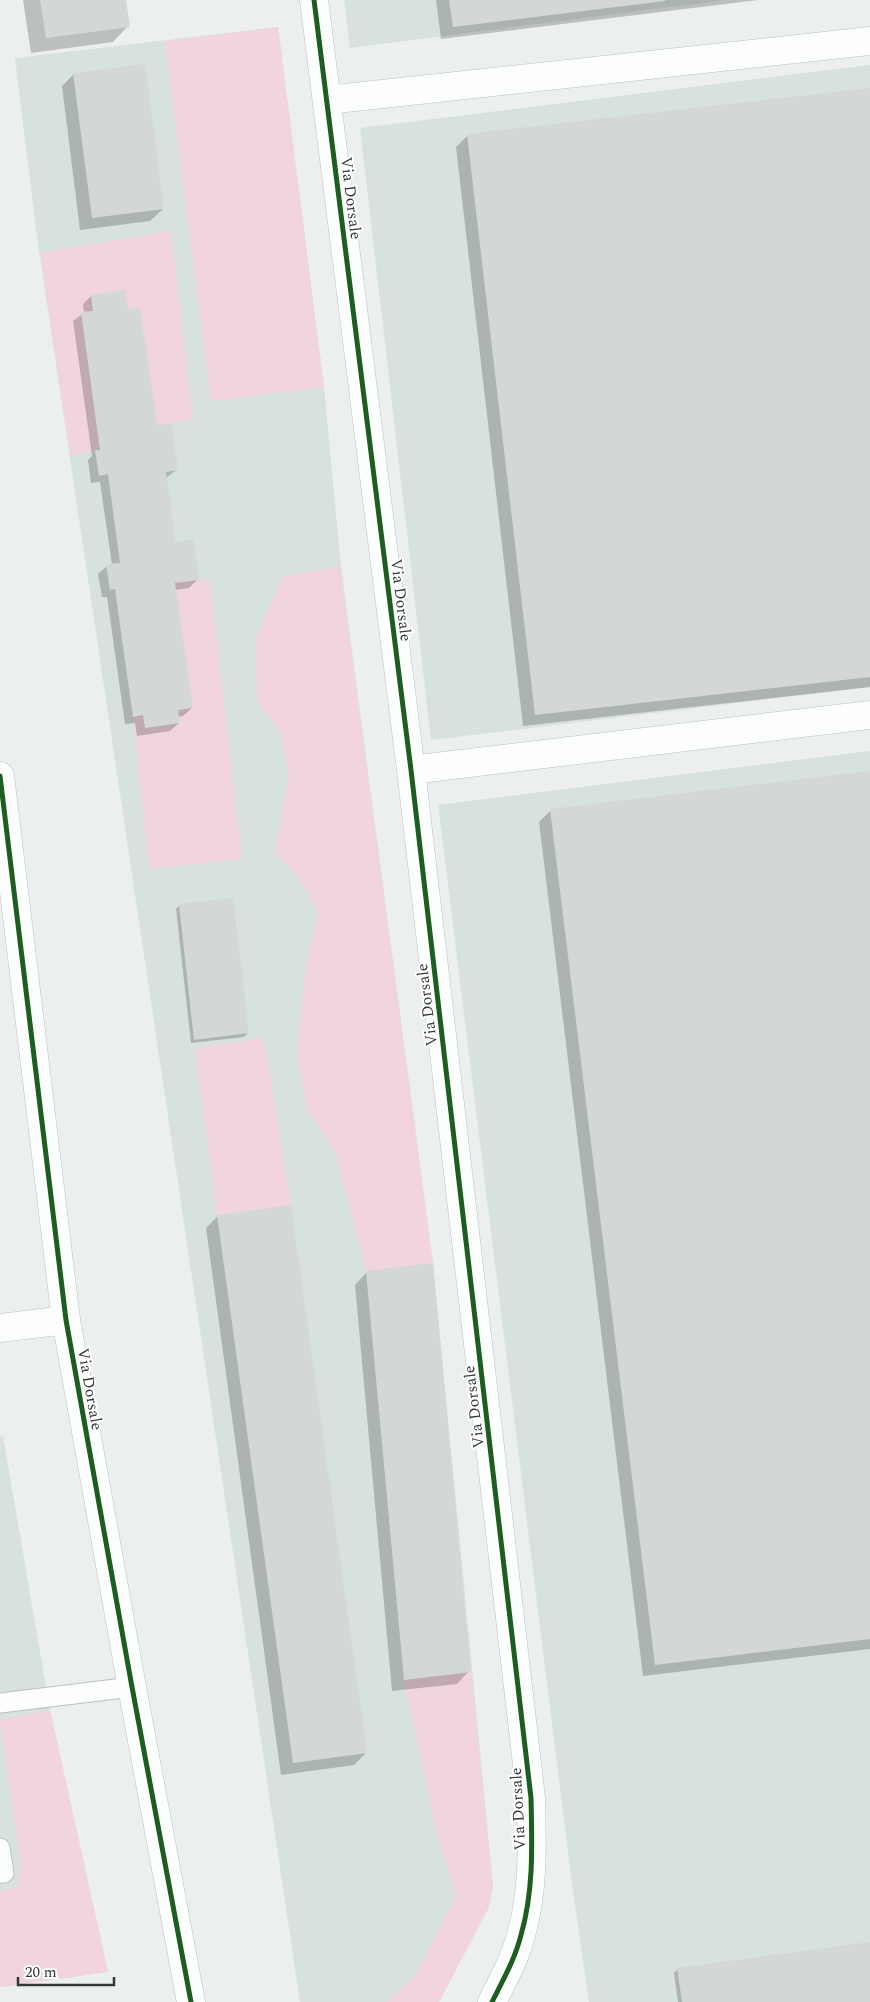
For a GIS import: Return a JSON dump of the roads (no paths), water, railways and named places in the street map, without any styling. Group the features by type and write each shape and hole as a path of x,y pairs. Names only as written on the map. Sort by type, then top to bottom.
{"street":[{"name":"Via Dorsale","path":"314,0 411,770 531,1798 532,1856 529,1895 521,1936 509,1970 492,2002"},
{"path":"327,100 870,41"},
{"path":"411,770 870,715"},
{"name":"Via Dorsale","path":"0,776 66,1320 191,2002"},
{"path":"0,1328 66,1320"}],"lane":[{"path":"0,1703 132,1687"},
{"path":"0,1848 4,1873 0,1873"}]}
